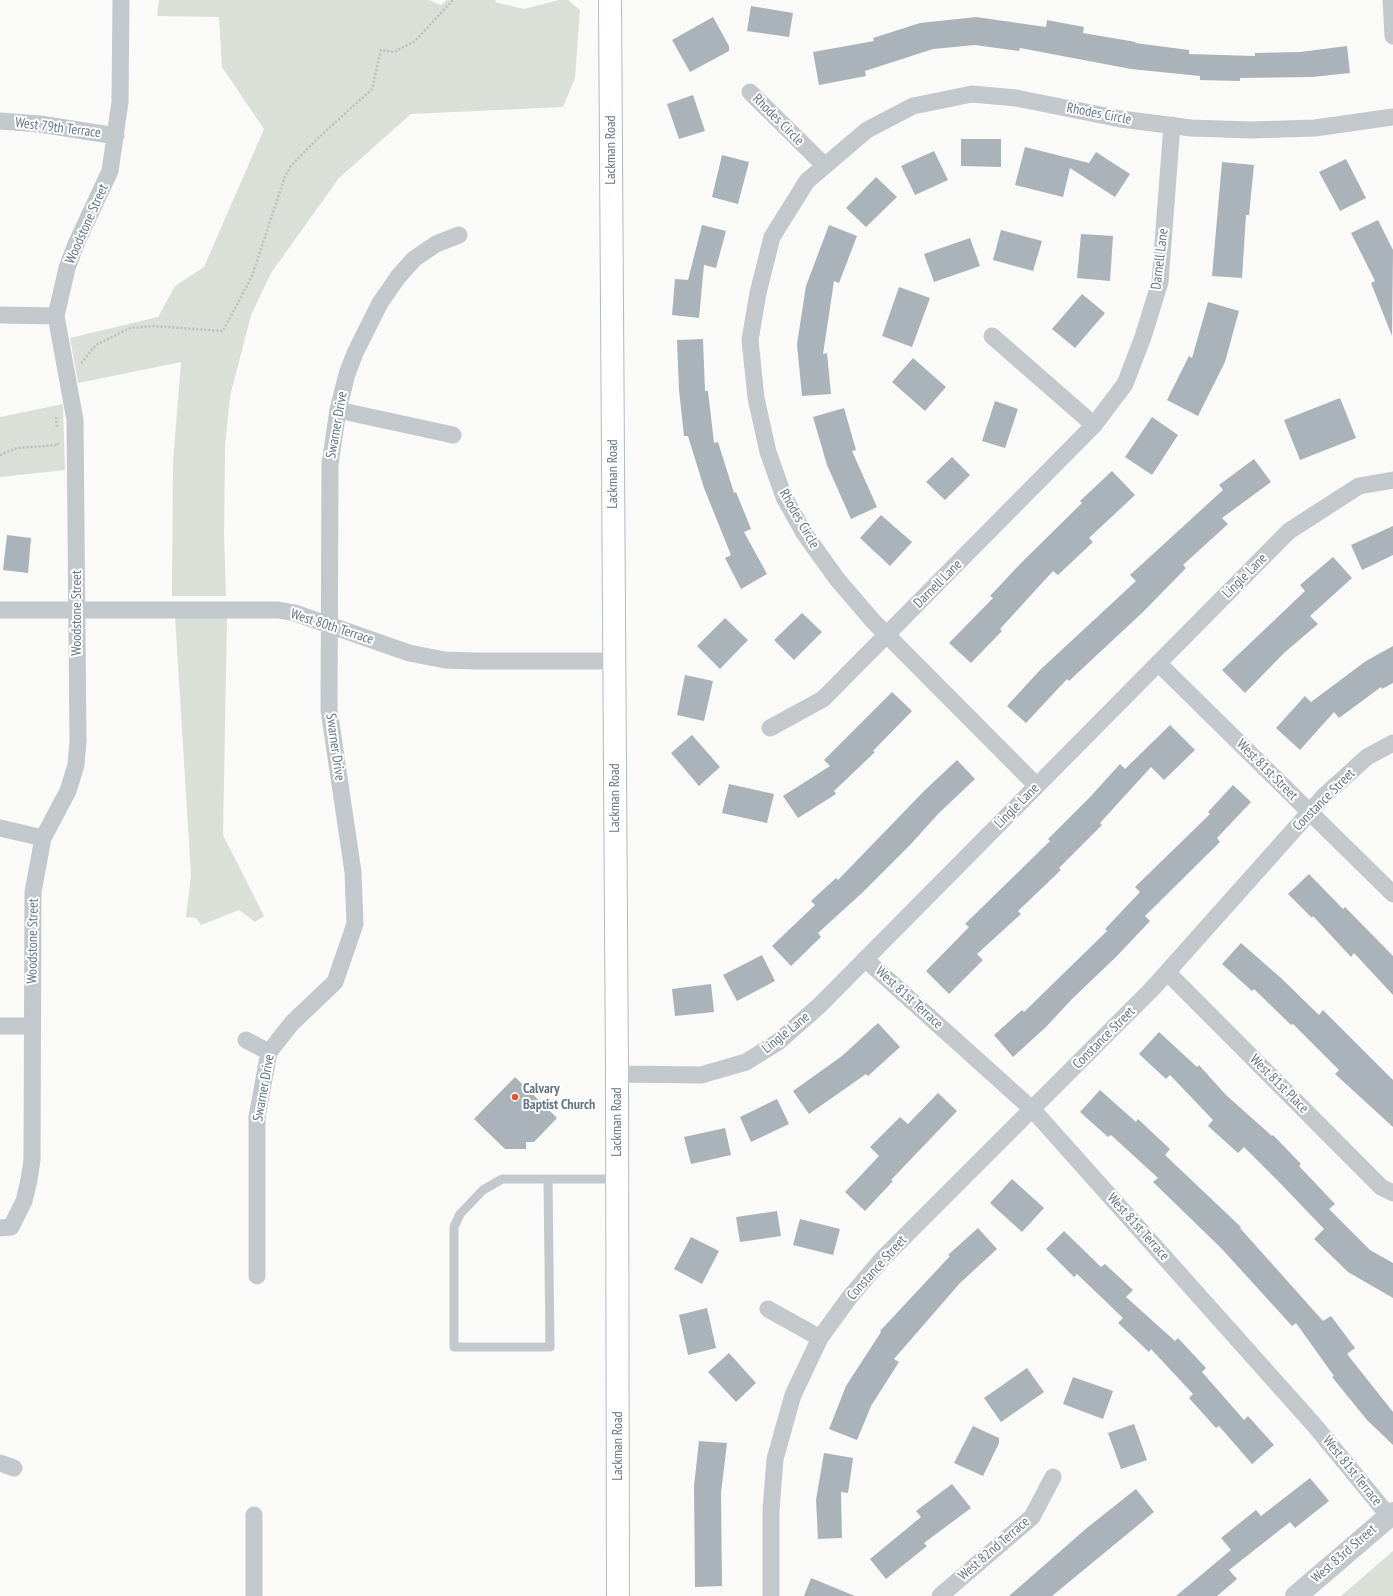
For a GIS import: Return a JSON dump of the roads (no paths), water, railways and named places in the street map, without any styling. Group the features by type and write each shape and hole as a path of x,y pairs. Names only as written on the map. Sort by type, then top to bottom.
{"main road":[{"name":"Lackman Road","path":"610,0 617,1074 618,1596"}],"street":[{"name":"Woodstone Street","path":"5,1228 24,1201 32,1160 33,892 43,838 68,791 76,765 78,741 76,434 75,420 56,316 67,268 76,244 110,171 120,102 121,0"},
{"path":"1391,0 1393,36"},
{"name":"Rhodes Circle","path":"750,92 824,165"},
{"name":"Rhodes Circle","path":"1037,786 887,635 837,579 804,533 784,497 768,452 756,398 750,340 758,293 772,237 807,182 824,165 867,130 913,106 972,94 1016,98 1121,119 1172,125 1251,130 1315,128 1393,116"},
{"name":"West 79th Terrace","path":"0,121 40,124 116,136"},
{"name":"Darnell Lane","path":"770,728 823,699 1094,425 1125,384 1144,337 1160,282 1172,125"},
{"name":"Swarner Drive","path":"257,1276 257,1117 268,1052 292,1023 335,982 355,924 354,872 329,710 330,464 338,410 347,374 354,354 380,303 398,277 414,259 436,244 459,236"},
{"path":"0,315 56,316"},
{"path":"992,336 1094,425"},
{"path":"338,410 453,436"},
{"name":"Lingle Lane","path":"617,1074 701,1075 746,1062 778,1042 820,1005 1289,531 1359,486 1393,480"},
{"name":"West 80th Terrace","path":"0,610 278,610 295,613 330,624 409,653 444,660 475,662 614,661"},
{"name":"West 81st Street","path":"1158,663 1393,894"},
{"name":"Constance Street","path":"771,1596 771,1510 775,1459 792,1396 820,1338 849,1298 883,1258 1033,1110 1167,972 1324,795 1367,757 1393,743"},
{"path":"0,828 43,838"},
{"name":"West 81st Terrace","path":"865,959 1033,1110 1315,1426 1391,1515"},
{"name":"West 81st Place","path":"1167,972 1381,1187 1393,1193"},
{"path":"0,1026 32,1026"},
{"path":"246,1040 268,1052"},
{"path":"768,1309 820,1338"},
{"name":"West 82nd Terrace","path":"940,1596 1032,1517 1053,1477"},
{"path":"254,1514 254,1596"},
{"name":"West 83rd Street","path":"1296,1596 1391,1515"}],"lane":[{"path":"548,1179 550,1347 454,1347 454,1227 460,1214 483,1190 502,1179 548,1179 617,1179"}],"place":[{"name":"Calvary Baptist Church","path":"515,1097"}]}
